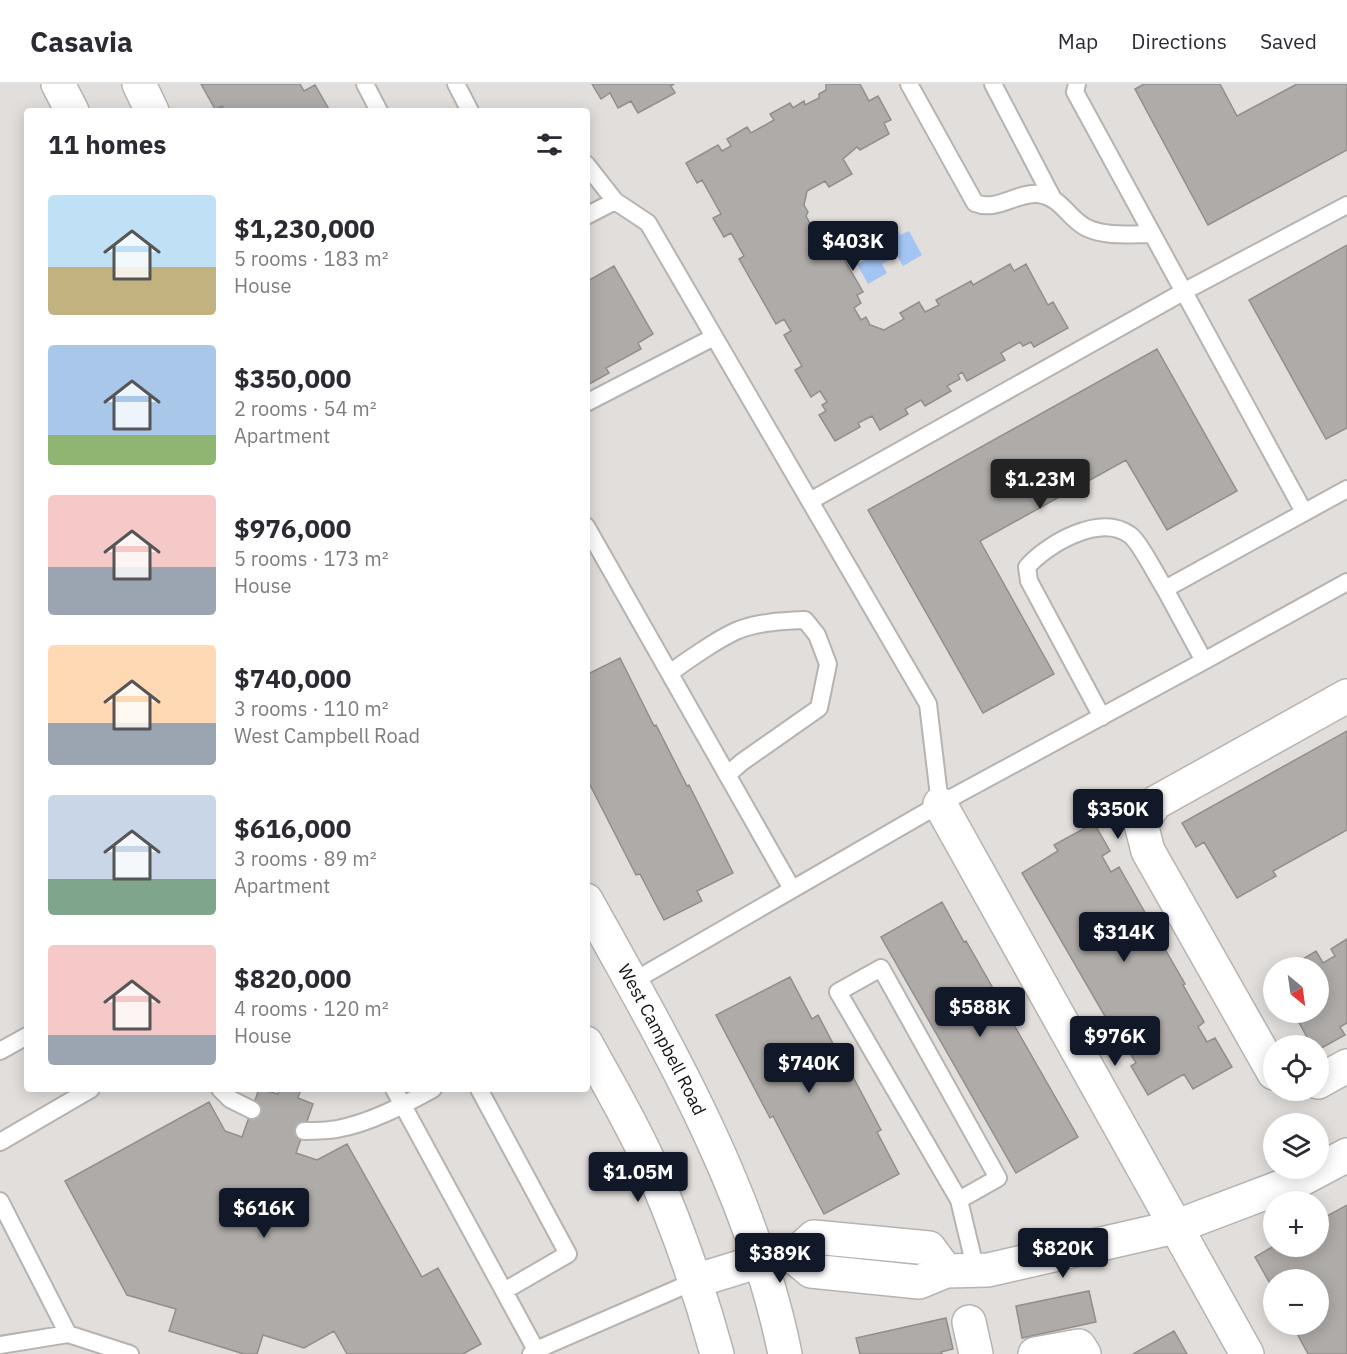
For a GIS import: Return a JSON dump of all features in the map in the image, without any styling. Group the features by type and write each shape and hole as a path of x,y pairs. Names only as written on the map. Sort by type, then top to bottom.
{"street":[{"path":"58,84 70,108"},
{"path":"139,84 151,108"},
{"path":"1263,1054 1148,851 1140,824 1155,803 1347,696"},
{"path":"940,804 1247,1354"},
{"name":"West Campbell Road","path":"590,907 676,1062 733,1185 760,1261 785,1354"},
{"path":"590,1051 647,1159 680,1238 705,1308 717,1354"},
{"path":"1329,1076 1347,1066"},
{"path":"793,1256 811,1271 919,1282 961,1271 1018,1263 1175,1227 1302,1179 1347,1155"},
{"path":"695,1281 760,1261 793,1256 814,1237 929,1248 961,1271"},
{"path":"848,1275 852,1240"},
{"path":"969,1323 976,1354"},
{"path":"1035,1354 1079,1346 1084,1354"}],"lane":[{"path":"365,84 377,108"},
{"path":"456,84 468,108"},
{"path":"909,84 975,203 984,207 1036,194 1052,197"},
{"path":"993,84 1052,197 1085,227 1105,234 1152,234"},
{"path":"1077,84 1075,92 1304,512"},
{"path":"590,169 615,201 648,223 928,704 940,804"},
{"path":"590,214 615,201"},
{"path":"810,501 1184,292 1347,205"},
{"path":"590,401 714,337"},
{"path":"1165,589 1347,489"},
{"path":"1102,717 1029,581 1027,567 1041,553 1086,528 1119,529 1132,535 1165,589 1204,661"},
{"path":"590,533 792,889"},
{"path":"632,982 940,804 1347,582"},
{"path":"670,674 682,664 736,631 779,621 805,620 817,634 828,664 819,708 727,775"},
{"path":"959,1200 998,1178 881,968 838,992 959,1200 961,1271"},
{"path":"0,1051 24,1038"},
{"path":"0,1142 86,1092"},
{"path":"223,1092 230,1099 252,1110"},
{"path":"396,1092 504,1291 533,1352 695,1281"},
{"path":"304,1131 338,1129 403,1105 427,1092"},
{"path":"481,1092 568,1254 504,1291"},
{"path":"0,1201 68,1334"},
{"path":"0,1345 68,1334 130,1354"}],"water":[{"path":"895,225 900,235 909,231 922,255 903,266 897,256 882,264 887,273 868,284 857,264 881,251 874,237"}],"building":[{"path":"201,84 300,84 304,91 315,85 328,108 223,108 222,106 214,108"},
{"path":"592,84 674,84 671,86 675,93 638,113 631,101 618,108 610,93 601,99"},
{"path":"826,84 860,84 869,101 878,96 891,120 884,123 889,134 860,150 857,147 843,159 852,174 829,187 825,181 807,191 804,205 811,225 816,222 822,232 827,229 863,292 857,295 861,303 854,308 861,320 866,317 870,325 884,330 904,319 900,313 919,302 925,312 939,305 936,300 971,281 973,285 1010,264 1014,271 1026,264 1048,305 1053,302 1068,328 1034,347 1031,342 1023,346 1020,342 1001,353 1005,360 967,381 962,372 958,375 960,379 947,386 951,391 925,406 921,400 905,409 908,414 880,430 872,416 858,423 860,427 835,441 819,415 826,411 822,405 827,402 820,391 811,397 795,370 802,366 784,335 791,331 784,319 776,324 739,259 744,256 731,233 724,237 713,218 721,214 702,180 697,183 686,163 718,145 722,151 731,146 727,139 747,127 751,133 774,120 770,114 790,103 793,108 804,101 805,105 819,98 819,94 826,90"},
{"path":"1144,84 1220,84 1237,116 1297,84 1347,84 1347,150 1208,225 1135,89"},
{"path":"1347,245 1347,428 1326,439 1249,300"},
{"path":"614,266 653,334 638,343 641,349 606,368 609,373 590,384 590,280"},
{"path":"1157,349 1237,491 1167,530 1126,460 980,541 1054,674 983,713 868,510"},
{"path":"620,658 654,726 656,725 687,786 689,785 733,873 697,891 702,901 664,920 640,874 636,875 590,785 590,673"},
{"path":"1347,731 1347,830 1273,871 1276,876 1237,898 1204,842 1196,847 1182,823"},
{"path":"1094,823 1110,851 1102,856 1111,872 1119,867 1185,984 1183,985 1204,1022 1198,1027 1207,1042 1215,1038 1232,1067 1193,1089 1184,1074 1148,1095 1131,1066 1136,1063 1120,1036 1117,1037 1022,873 1058,851 1054,845"},
{"path":"942,902 1078,1137 1016,1173 881,937"},
{"path":"1347,939 1347,1023 1340,1027 1345,1035 1329,1044 1329,1035 1306,1035 1299,1023 1329,1023 1329,960 1335,956 1331,949"},
{"path":"1316,951 1320,957 1306,957"},
{"path":"790,977 812,1019 818,1015 848,1072 850,1071 881,1130 877,1132 899,1174 824,1214 773,1116 770,1118 716,1015"},
{"path":"258,1092 278,1094 278,1092 300,1092 298,1098 313,1104 296,1153 317,1160 347,1144 422,1277 438,1268 481,1344 463,1354 347,1354 334,1331 304,1348 263,1335 257,1354 244,1354 169,1331 176,1309 127,1295 65,1181 209,1102 225,1131 242,1137"},
{"path":"1347,1205 1347,1354 1308,1354 1298,1335 1329,1335 1329,1269 1263,1269 1263,1271 1255,1257 1263,1252 1263,1257 1329,1257 1329,1215"},
{"path":"1089,1291 1096,1322 1022,1338 1016,1306"},
{"path":"946,1318 953,1349 941,1352 942,1354 860,1354 856,1338"},
{"path":"1174,1331 1187,1354 1133,1354"}]}
